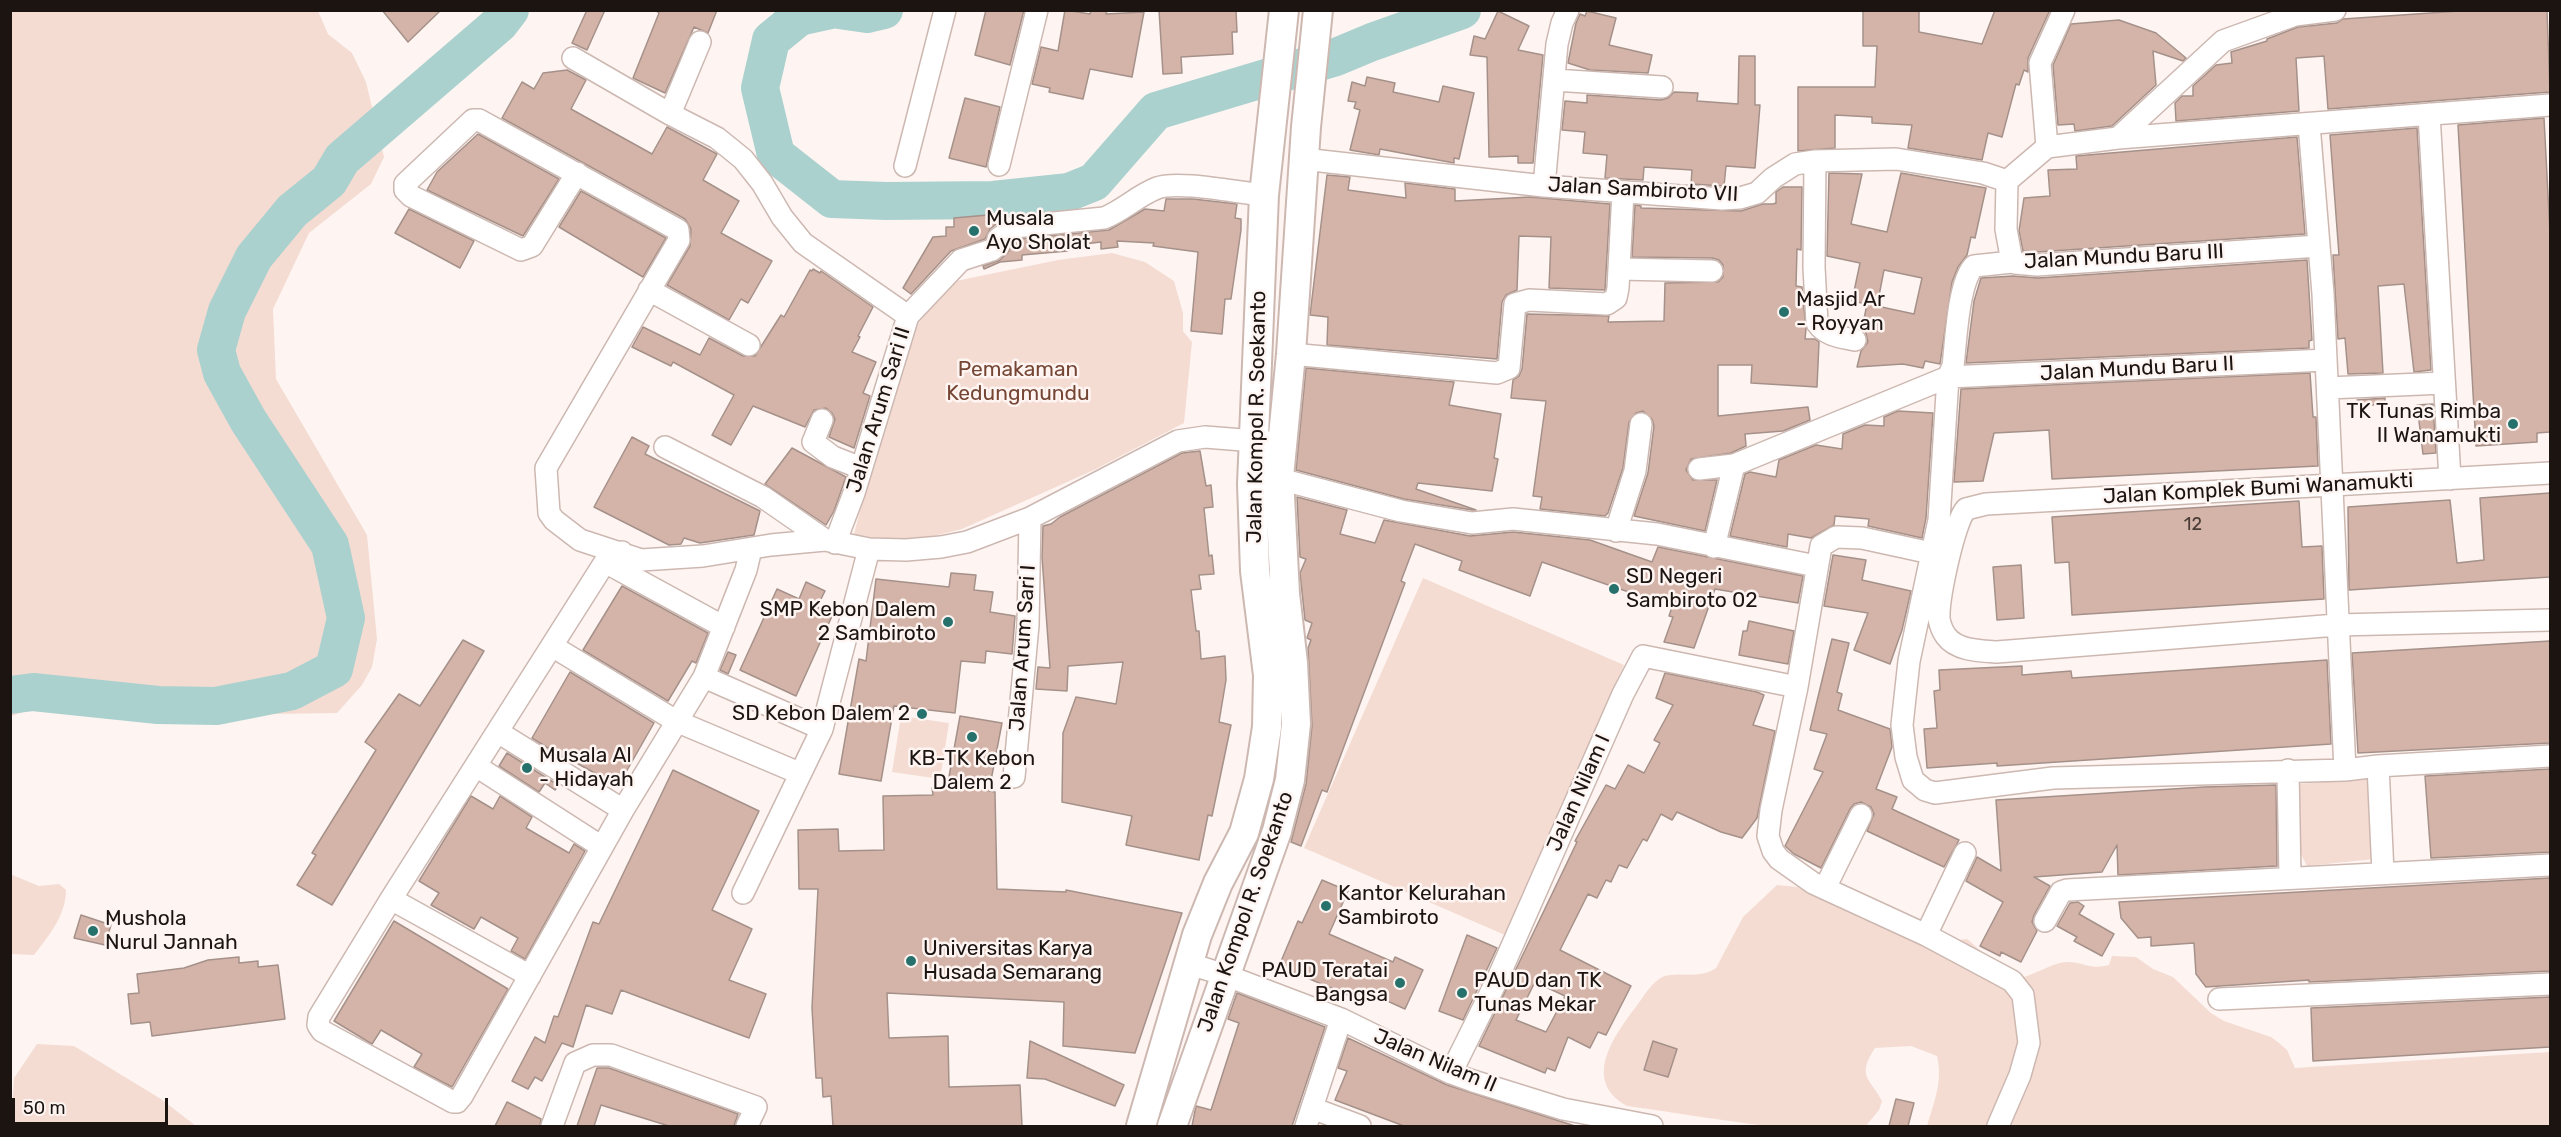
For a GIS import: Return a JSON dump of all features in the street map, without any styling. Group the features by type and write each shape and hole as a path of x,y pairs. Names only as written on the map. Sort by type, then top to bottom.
{"main road":[{"name":"Jalan Kompol R. Soekanto","path":"1142,1126 1197,935 1218,883 1244,833 1259,779 1267,727 1268,675 1255,571 1252,484 1264,195 1284,10"},
{"name":"Jalan Kompol R. Soekanto","path":"1172,1126 1277,831 1290,780 1296,724 1293,663 1285,594 1279,477 1291,354 1312,48 1318,10"},
{"path":"1244,833 1277,831"}],"street":[{"path":"905,166 945,10"},
{"path":"999,165 1037,10"},
{"path":"1544,186 1557,44 1568,10"},
{"path":"2047,147 2040,63 2064,10"},
{"path":"2118,138 2223,41 2295,13 2335,10"},
{"path":"670,114 700,42"},
{"path":"573,58 670,114 717,138 743,159 802,243 908,316"},
{"path":"1554,80 1662,87"},
{"path":"2007,181 2047,147 2118,138 2550,105"},
{"path":"2429,114 2450,479"},
{"path":"577,173 532,246 521,250 411,196 405,190 405,184 473,120 479,120 577,173 678,230 679,240 546,468 549,513 554,520 580,540 614,557 724,627"},
{"path":"2309,124 2328,388 2345,770"},
{"name":"Jalan Sambiroto VII","path":"1303,159 1544,186 1740,198 1756,194 1773,178 1795,165 1815,161 1896,159 1983,173 2007,181"},
{"path":"1815,161 1814,267 1817,323 1822,331 1828,334 1855,340"},
{"name":"Jalan Mundu Baru III","path":"2007,181 2006,229 2012,262 2037,265 2319,246"},
{"name":"Jalan Arum Sari II","path":"830,542 854,493 908,316 961,260 992,250 998,245 998,239 1014,227 1104,218 1131,200 1159,187 1175,186 1264,195"},
{"path":"1291,354 1501,373 1509,368 1515,304 1529,300 1607,304 1616,298 1623,192"},
{"path":"2012,262 1974,266 1968,272 1964,290 1953,366 1948,377 1939,520 1905,684 1902,725 1912,780 1925,790 1935,793 2053,778 2345,770 2550,756"},
{"path":"1619,269 1712,271"},
{"path":"649,290 749,345"},
{"name":"Jalan Mundu Baru II","path":"1699,470 1734,465 1948,377 2326,360"},
{"path":"2328,388 2444,383"},
{"path":"822,420 813,442 833,457 861,468"},
{"path":"1616,531 1635,471 1641,424"},
{"path":"614,557 662,560 771,545 830,542 869,549 906,550 967,542 1030,518 1178,441 1205,437 1284,444"},
{"path":"665,447 763,496 830,542"},
{"path":"1714,546 1734,465"},
{"name":"Jalan Komplek Bumi Wanamukti","path":"2337,625 1997,651 1960,646 1947,637 1939,621 1940,601 1958,521 1966,508 1986,504 2550,473"},
{"path":"1279,477 1401,511 1472,523 1513,519 1657,534 1816,566"},
{"name":"Jalan Arum Sari I","path":"1014,777 1028,625 1030,518"},
{"path":"1931,553 1862,538 1836,537 1821,546 1768,836 1779,859 1813,883 1926,935 2012,981 2023,996 2030,1043 2020,1075 1998,1126"},
{"path":"614,557 552,646 391,899 320,1017 320,1029 447,1099 457,1102 623,810 704,677 746,570 751,549"},
{"path":"743,893 822,729 869,549"},
{"path":"2337,625 2550,620"},
{"path":"552,646 676,721 799,773"},
{"name":"Jalan Nilam I","path":"1451,1073 1497,980 1623,694 1643,656 1797,687"},
{"path":"704,677 822,729"},
{"path":"498,732 623,810"},
{"path":"476,766 602,847"},
{"path":"2379,766 2383,873"},
{"path":"2288,770 2290,877"},
{"path":"1825,888 1861,815"},
{"path":"1926,935 1965,853"},
{"path":"2045,921 2061,892 2067,890 2550,865"},
{"path":"391,899 530,976"},
{"name":"Jalan Nilam II","path":"1190,964 1341,1019 1451,1073 1563,1109 1652,1126"},
{"path":"2219,999 2550,984"},
{"path":"1341,1019 1309,1117 1360,1126"},
{"path":"552,1126 575,1063 593,1055 611,1054 756,1107 747,1126"}],"green space":[{"path":"10,11 318,11 328,34 352,53 366,82 384,157 371,184 309,233 273,309 276,379 367,535 377,639 372,667 362,685 337,713 145,716 38,707 11,716"},
{"name":"Pemakaman Kedungmundu","path":"1112,253 1145,262 1174,281 1183,313 1183,331 1192,342 1184,423 1094,470 962,529 902,544 853,538 891,389 919,322 951,282 1058,260"},
{"path":"1423,578 1624,665 1505,935 1304,848"},
{"path":"901,716 949,723 940,779 892,772"},
{"path":"2371,778 2374,859 2307,866 2298,848 2298,784"},
{"path":"10,874 39,886 59,884 66,890 60,917 34,955 11,954"},
{"path":"1777,885 1797,887 1835,903 1860,918 1889,928 1917,944 1967,939 2002,971 2016,978 2063,962 2102,966 2109,965 2112,956 2136,957 2153,969 2173,977 2211,1013 2224,1021 2271,1037 2287,1050 2295,1068 2550,1052 2550,1126 1927,1126 1935,1100 1939,1065 1937,1056 1911,1046 1875,1048 1869,1058 1866,1065 1867,1077 1882,1101 1879,1110 1866,1126 1769,1126 1627,1106 1614,1096 1606,1084 1604,1072 1611,1045 1626,1020 1659,979 1671,975 1701,974 1716,968 1743,917"},
{"path":"37,1044 74,1046 161,1099 196,1126 11,1126 14,1078"}],"building":[{"path":"382,10 441,10 408,42"},
{"path":"587,10 605,10 587,50 572,43"},
{"path":"655,10 717,10 708,33 694,27 665,93 633,78 659,13"},
{"path":"986,10 1024,10 1010,65 975,55"},
{"path":"1065,10 1090,14 1091,10 1107,10 1106,14 1144,12 1132,77 1090,69 1083,99 1049,92 1050,88 1032,84 1041,47 1058,51"},
{"path":"1159,10 1236,10 1237,32 1232,32 1233,54 1181,57 1182,73 1163,74"},
{"path":"1863,10 1919,10 1919,32 1982,44 1995,10 2050,10 2028,58 2028,72 2024,70 2019,85 2016,84 2002,137 1988,133 1982,160 1908,148 1912,125 1872,123 1872,117 1835,115 1835,148 1798,151 1798,87 1875,87 1877,46 1863,46"},
{"path":"2474,10 2547,10 2550,92 2328,109 2324,56 2296,58 2299,111 2176,121 2175,103 2182,96 2193,96 2193,86 2216,65 2232,63 2231,52 2267,41 2267,39 2298,27 2337,23 2343,19"},
{"path":"1498,11 1529,26 1518,50 1543,55 1533,163 1518,163 1518,156 1489,157 1487,57 1470,55 1474,36 1485,39"},
{"path":"1587,11 1616,18 1609,45 1652,55 1648,73 1590,70 1568,63 1576,23 1580,14 1585,16"},
{"path":"2119,20 2156,33 2186,58 2183,61 2153,51 2156,85 2112,126 2075,131 2074,124 2058,125 2053,65 2071,24"},
{"path":"1739,56 1755,56 1755,105 1760,105 1755,168 1726,166 1724,186 1691,184 1692,170 1644,167 1643,180 1605,178 1607,155 1583,153 1585,132 1562,130 1565,101 1587,103 1587,95 1661,100 1668,98 1674,92 1698,93 1697,101 1738,104"},
{"path":"567,70 586,80 571,109 652,154 667,127 717,154 703,180 739,201 721,233 772,261 748,303 741,299 729,320 667,285 690,246 691,229 685,219 502,118 522,82 534,89 543,73"},
{"path":"1367,77 1395,83 1393,92 1439,102 1443,86 1474,93 1459,159 1454,158 1454,163 1380,149 1379,155 1350,150 1360,110 1354,108 1356,102 1348,101 1352,82 1365,86"},
{"path":"965,98 1000,107 986,167 949,158"},
{"path":"2544,118 2550,233 2550,432 2537,433 2537,442 2476,446 2458,125"},
{"path":"2417,128 2431,370 2414,372 2404,284 2378,286 2383,373 2348,374 2345,338 2338,339 2333,255 2339,255 2330,135"},
{"path":"478,134 559,179 523,236 427,190 437,172"},
{"path":"2297,137 2305,234 2037,252 2023,251 2019,231 2024,198 2050,196 2048,170 2077,169 2076,156"},
{"path":"1829,173 1862,174 1851,224 1887,232 1901,173 1986,188 1975,238 1971,237 1967,255 1958,267 1952,282 1940,364 1925,361 1923,368 1903,364 1857,367 1861,351 1868,342 1865,330 1862,329 1867,304 1852,301 1860,263 1827,256","holes":["1884,270 1922,278 1914,314 1877,306"]},
{"path":"1327,175 1350,177 1348,190 1406,198 1405,183 1455,189 1455,201 1530,197 1610,204 1605,290 1549,288 1551,237 1519,236 1517,290 1506,295 1502,302 1497,359 1327,345 1328,317 1310,315"},
{"path":"1783,187 1802,187 1801,250 1797,249 1796,286 1802,287 1805,339 1815,339 1819,342 1817,387 1751,383 1752,365 1718,365 1718,416 1808,407 1810,420 1783,431 1745,434 1746,446 1731,453 1691,459 1686,470 1693,480 1717,480 1705,531 1634,516 1648,473 1654,426 1652,419 1643,411 1636,413 1629,422 1623,468 1605,516 1540,509 1542,497 1533,496 1546,401 1511,398 1513,380 1519,376 1522,369 1527,314 1609,316 1608,322 1664,321 1665,283 1718,282 1723,277 1723,265 1719,260 1712,258 1632,257 1635,205 1641,208 1741,211 1763,204 1776,203 1776,192"},
{"path":"581,191 666,238 643,277 559,227"},
{"path":"1166,199 1193,199 1237,204 1235,218 1241,219 1241,230 1231,299 1225,299 1222,334 1191,331 1198,252 1153,246 1154,243 1117,241 1118,247 1101,249 1101,242 1068,246 1068,251 1022,255 1022,260 1000,262 984,269 983,266 1000,260 1009,251 1011,245 1019,239 1109,230 1145,209 1164,211"},
{"path":"409,209 474,241 460,268 395,233"},
{"name":"Musala Ayo Sholat","path":"988,215 988,217 994,216 995,222 1000,221 990,229 985,239 951,251 911,294 903,288 933,237 946,236 946,227 954,227 954,218"},
{"path":"2307,260 2312,340 2309,341 2309,348 1966,363 1974,301 1981,278 2013,276 2038,278"},
{"path":"813,269 820,273 821,271 873,307 852,352 876,362 863,393 870,396 854,448 829,437 835,419 826,408 814,410 805,427 753,406 731,445 712,435 734,395 673,362 671,366 632,347 643,327 700,355 709,338 743,356 755,356 781,315 784,317 810,270"},
{"path":"1306,368 1454,382 1449,405 1501,414 1494,458 1498,459 1492,491 1418,483 1416,489 1476,510 1472,510 1404,499 1296,470"},
{"path":"2310,373 2313,417 2316,417 2318,466 2052,479 2049,430 1994,433 1983,481 1954,482 1961,389"},
{"path":"2385,398 2385,404 2357,406 2357,400"},
{"path":"2433,404 2436,453 2423,454 2417,405"},
{"path":"1898,411 1933,413 1926,518 1922,538 1868,526 1869,519 1835,516 1834,525 1811,538 1788,534 1787,547 1730,536 1745,474 1750,472 1776,477 1779,460 1816,445 1842,449 1843,434 1865,425 1884,426 1884,417"},
{"path":"632,437 649,446 645,454 760,511 754,535 700,543 684,538 681,544 669,545 594,507"},
{"path":"792,448 846,477 834,511 826,525 765,484"},
{"path":"1200,451 1206,486 1211,485 1213,507 1204,508 1209,556 1212,555 1214,574 1199,575 1201,589 1191,590 1196,631 1199,631 1201,659 1225,656 1226,680 1219,722 1231,725 1212,816 1208,815 1199,860 1126,845 1132,816 1062,802 1063,733 1076,697 1116,704 1123,662 1068,666 1067,691 1036,689 1038,667 1050,668 1042,557 1043,526 1051,524 1060,517 1182,453"},
{"path":"2550,493 2550,577 2349,590 2348,507 2450,500 2457,563 2484,560 2480,498"},
{"path":"1297,497 1347,510 1340,534 1375,543 1384,520 1470,536 1513,532 1590,540 1652,562 1658,547 1803,576 1798,603 1715,589 1694,648 1664,642 1673,617 1669,616 1672,607 1542,562 1530,596 1459,570 1462,561 1415,544 1401,581 1405,583 1327,792 1322,790 1301,846 1291,842 1306,784 1312,726 1308,648 1311,640 1307,638 1312,623 1305,620 1300,573 1306,559 1300,557"},
{"path":"2299,501 2302,547 2322,546 2324,599 2072,615 2069,562 2055,563 2052,517"},
{"path":"1833,555 1866,560 1862,580 1911,591 1902,630 1890,664 1854,650 1868,613 1824,606"},
{"path":"2021,565 2024,618 1997,620 1993,567"},
{"path":"951,573 976,575 974,590 993,592 990,612 1015,616 1012,654 986,651 985,663 961,661 955,713 894,706 881,781 839,774 859,659 866,661 876,579 949,587"},
{"path":"806,582 825,591 817,607 833,614 796,696 740,670 777,589 799,599"},
{"path":"622,586 708,633 696,663 692,661 668,701 583,650"},
{"path":"1749,621 1794,631 1788,664 1739,655 1743,631 1747,631"},
{"path":"1832,639 1849,643 1837,692 1842,694 1838,710 1890,729 1892,747 1876,789 1897,797 1892,809 1959,840 1944,867 1867,831 1874,814 1871,807 1861,802 1854,804 1850,809 1821,868 1794,854 1785,846 1823,772 1814,769 1827,734 1810,730"},
{"path":"463,640 484,651 332,905 297,885 316,855 312,853 376,750 365,742 399,694 420,706"},
{"path":"2550,641 2550,743 2358,753 2352,653"},
{"path":"728,652 736,655 728,674 720,670"},
{"path":"2327,660 2331,744 1997,766 1997,763 1927,768 1924,729 1937,728 1934,691 1940,690 1939,670 2022,666 2022,675 2071,671 2072,678"},
{"path":"570,672 654,723 618,786 573,761 572,763 532,738"},
{"path":"1665,673 1764,695 1753,725 1775,731 1757,818 1742,838 1721,832 1677,812 1672,820 1661,814 1647,841 1643,839 1627,868 1619,865 1611,882 1606,880 1597,898 1588,894 1560,950 1631,986 1606,1035 1598,1032 1590,1048 1568,1037 1555,1071 1547,1068 1545,1073 1479,1046 1577,842 1575,841 1606,785 1615,789 1628,765 1644,773 1660,743 1654,740 1673,705 1656,698","holes":["1535,982 1565,996 1546,1032 1516,1020"]},
{"path":"960,716 1002,723 989,791 995,792 997,889 1066,892 1066,890 1182,913 1135,1053 1063,1046 1064,1002 887,993 889,1038 948,1036 949,1087 1020,1085 1022,1126 833,1126 831,1096 823,1097 822,1078 816,1078 812,1008 818,889 799,889 798,830 838,829 839,851 884,850 883,796 933,795 932,788 947,788"},
{"path":"507,753 558,785 555,790 545,783 539,792 499,766"},
{"path":"2550,769 2550,852 2431,858 2425,776"},
{"path":"673,770 759,811 712,910 752,929 729,980 766,994 749,1038 621,990 612,1014 586,1005 573,1047 562,1043 542,1081 535,1077 528,1089 512,1081 535,1037 545,1043 554,1016 558,1017 593,922 599,924"},
{"path":"2276,785 2277,866 2118,875 2117,845 2102,872 2034,877 2050,886 2034,915 2032,922 2037,931 2021,962 2001,952 2000,956 1980,946 2003,902 1966,881 1977,857 2001,871 1996,800 2204,787"},
{"path":"471,796 493,809 500,796 532,817 526,828 569,853 574,844 585,851 525,959 511,951 518,938 481,917 474,929 431,905 439,893 419,881"},
{"path":"2550,878 2550,971 2309,982 2309,980 2206,987 2196,974 2194,943 2151,946 2151,937 2138,938 2121,918 2119,902"},
{"path":"1322,880 1348,891 1329,934 1393,962 1395,957 1423,970 1405,1009 1361,989 1357,999 1279,966 1298,921 1302,923"},
{"path":"2078,902 2084,906 2079,914 2114,934 2102,956 2074,941 2077,937 2057,926 2070,903"},
{"name":"Mushola Nurul Jannah","path":"81,915 111,925 105,945 74,938"},
{"path":"394,921 508,989 452,1087 414,1067 422,1054 381,1030 372,1044 334,1021"},
{"path":"1467,935 1497,948 1463,1020 1439,1011"},
{"path":"239,957 239,963 258,961 258,967 278,965 285,1019 152,1036 150,1022 131,1024 128,994 139,993 137,974 184,968 208,960"},
{"path":"1237,993 1325,1027 1292,1126 1192,1126 1196,1106 1211,1110 1239,1023 1228,1019"},
{"path":"2550,997 2550,1047 2313,1061 2311,1008"},
{"path":"1348,1038 1447,1085 1575,1126 1404,1126 1335,1100 1347,1071 1338,1068"},
{"path":"1030,1041 1124,1085 1115,1106 1045,1079 1027,1078"},
{"path":"1653,1041 1677,1049 1668,1077 1644,1070"},
{"path":"597,1068 609,1068 738,1114 734,1126 669,1126 601,1105 594,1126 577,1126"},
{"path":"1896,1099 1914,1103 1908,1126 1889,1126"},
{"path":"507,1102 541,1119 540,1126 495,1126"}],"waterway":[{"path":"10,695 33,692 158,705 216,706 292,691 334,669 346,618 330,545 248,420 222,373 216,350 227,311 254,257 292,211 329,181 342,159 500,23 510,10"},
{"path":"831,10 799,17 771,40 760,88 776,155 832,199 886,201 993,200 1069,192 1094,182 1156,111 1336,57 1462,10"},
{"path":"839,10 867,14 884,10"}],"place":[{"name":"Musala Ayo Sholat","path":"974,231"},
{"name":"Masjid Ar - Royyan","path":"1784,312"},
{"name":"TK Tunas Rimba II Wanamukti","path":"2513,424"},
{"name":"SD Negeri Sambiroto 02","path":"1614,589"},
{"name":"SMP Kebon Dalem 2 Sambiroto","path":"948,622"},
{"name":"SD Kebon Dalem 2","path":"922,714"},
{"name":"KB-TK Kebon Dalem 2","path":"972,737"},
{"name":"Musala Al - Hidayah","path":"527,768"},
{"name":"Kantor Kelurahan Sambiroto","path":"1326,906"},
{"name":"Mushola Nurul Jannah","path":"93,931"},
{"name":"Universitas Karya Husada Semarang","path":"911,961"},
{"name":"PAUD Teratai Bangsa","path":"1400,983"},
{"name":"PAUD dan TK Tunas Mekar","path":"1462,993"}]}
